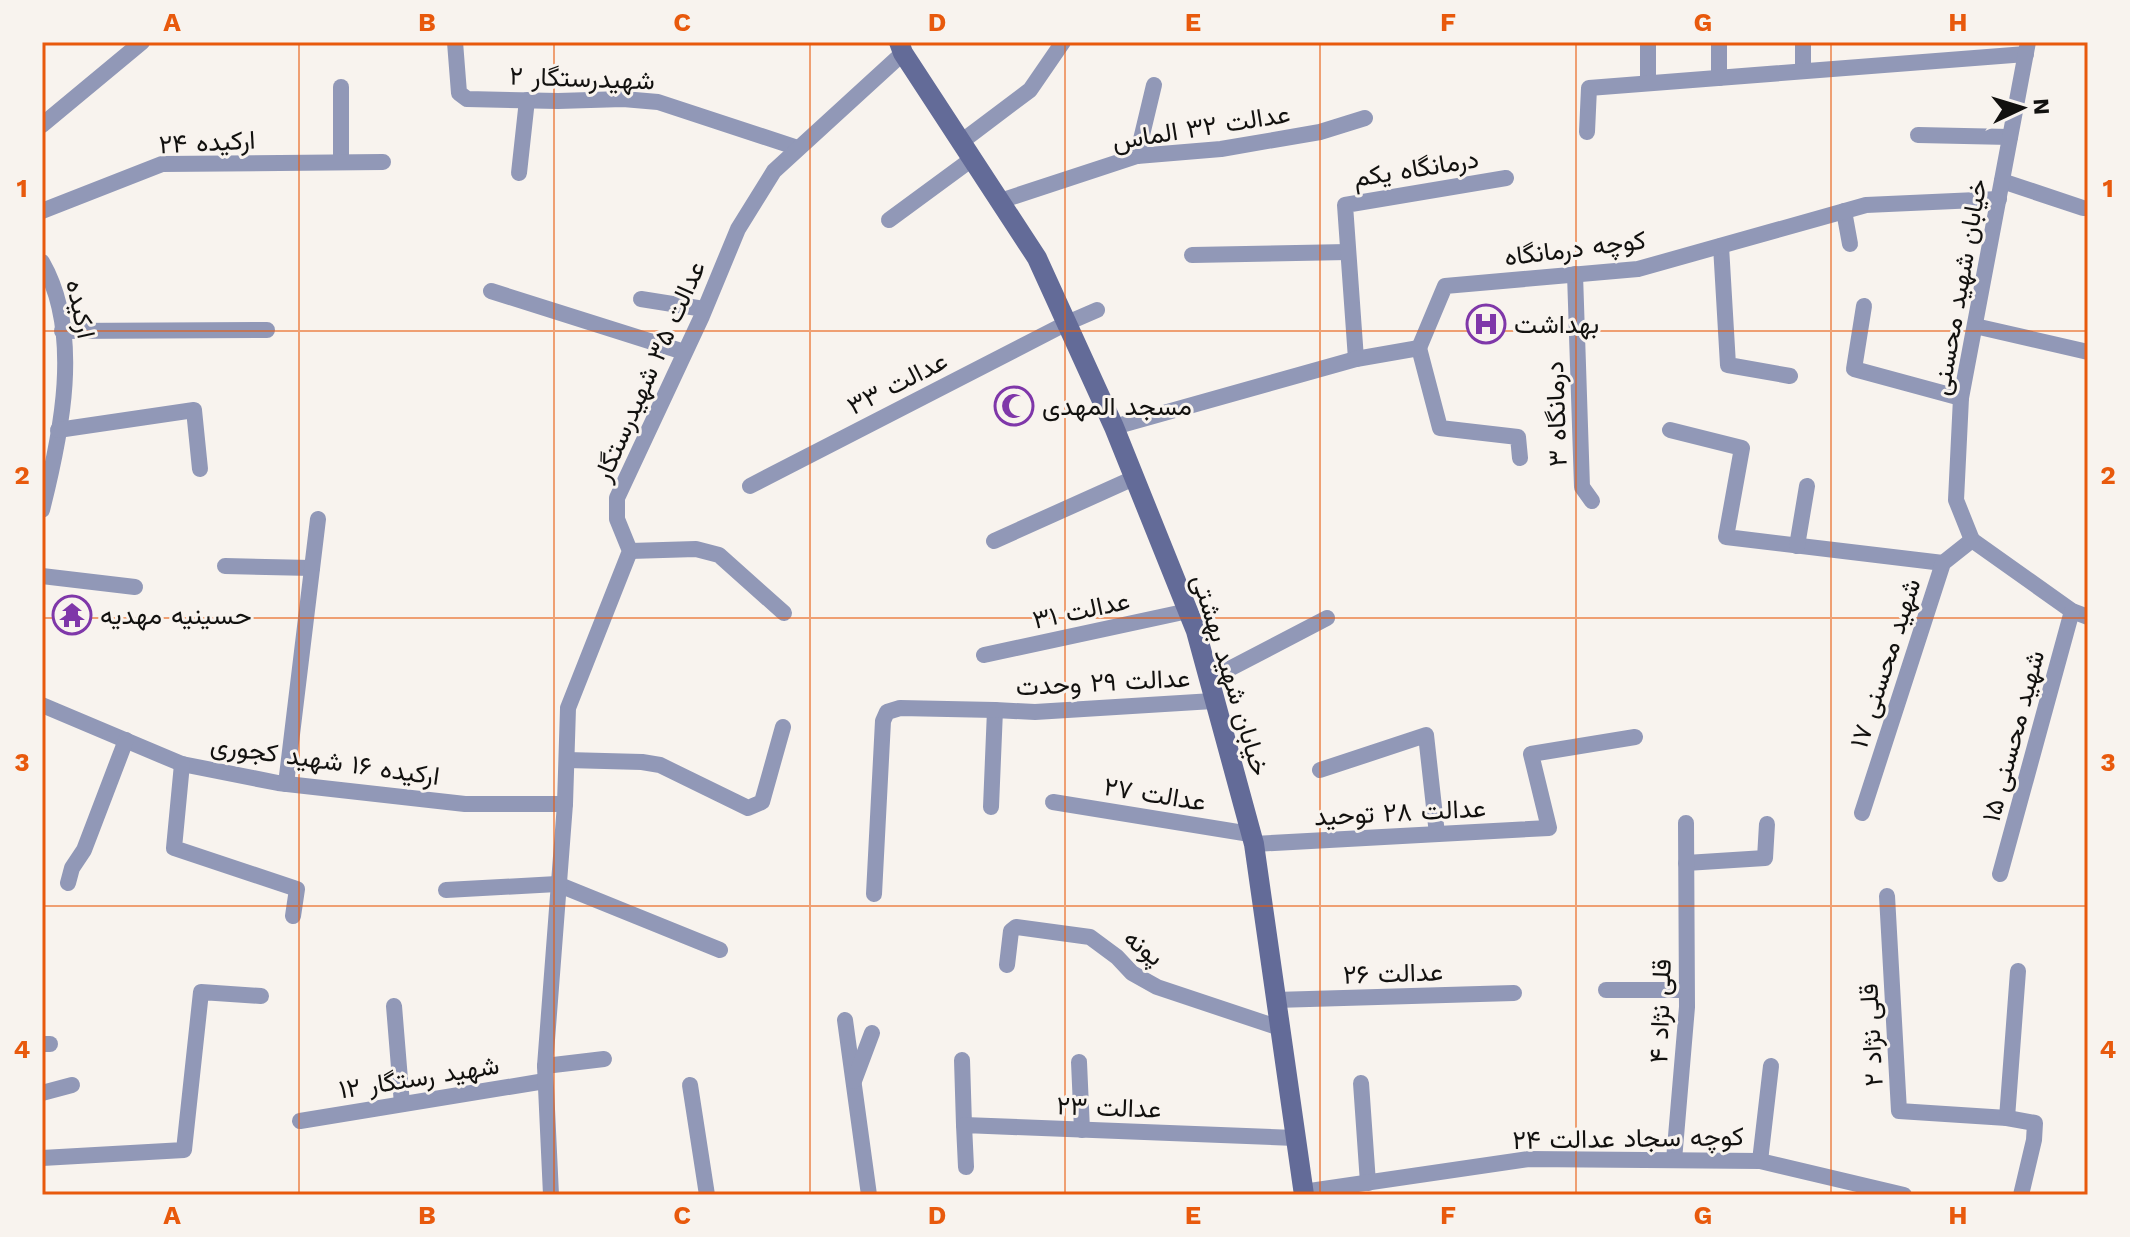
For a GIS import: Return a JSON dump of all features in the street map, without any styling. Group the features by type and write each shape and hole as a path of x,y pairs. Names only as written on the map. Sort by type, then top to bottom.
{"main road":[{"name":"خیابان شهید بهشتی","path":"901,48 1037,258 1114,427 1196,631 1252,839 1304,1194"}],"street":[{"path":"42,125 142,42"},
{"name":"شهیدرستگار ۲","path":"455,42 461,97 658,102 798,148"},
{"path":"889,220 1030,90 1063,42"},
{"path":"1648,42 1648,83"},
{"path":"1719,42 1719,78"},
{"path":"1803,42 1803,71"},
{"name":"عدالت ۳۵ شهیدرستگار","path":"630,551 617,519 617,498 738,229 774,171 901,48"},
{"path":"1587,132 1589,88 1803,71 2027,48"},
{"name":"خیابان شهید محسنی","path":"1972,540 1956,500 1961,398 2027,48"},
{"path":"1137,156 1154,85"},
{"path":"341,87 341,162"},
{"path":"519,173 527,100"},
{"name":"عدالت ۳۲ الماس","path":"1000,201 1137,156 1221,149 1320,132 1365,118"},
{"path":"1918,135 2010,137"},
{"name":"ارکیده ۲۴","path":"42,211 162,164 383,162"},
{"name":"درمانگاه یکم","path":"1356,359 1345,205 1506,178"},
{"path":"2002,181 2083,208"},
{"name":"کوچه درمانگاه","path":"1419,348 1445,286 1638,269 1866,205 1999,199"},
{"path":"1844,211 1850,244"},
{"path":"1721,246 1728,365 1790,376"},
{"path":"1192,255 1348,252"},
{"name":"ارکیده","path":"42,262 50,276 67,361 52,470 42,510"},
{"name":"درمانگاه ۳","path":"1575,274 1582,487 1592,501"},
{"path":"491,291 684,352"},
{"path":"641,299 704,309"},
{"path":"1864,306 1854,369 1961,398"},
{"name":"عدالت ۳۳","path":"750,486 1097,310"},
{"path":"1975,326 2088,352"},
{"path":"62,331 267,330"},
{"path":"1114,427 1356,359 1419,348 1440,428 1518,437 1520,458"},
{"path":"58,430 194,410 200,469"},
{"path":"1670,430 1742,448 1726,537 1943,563"},
{"path":"994,541 1134,478"},
{"path":"1797,546 1807,486"},
{"path":"286,784 318,519"},
{"path":"1972,540 2072,611 2088,617"},
{"name":"شهید محسنی ۱۷","path":"1862,813 1943,563 1972,540"},
{"path":"551,1195 545,1073 570,699 630,551 696,549 719,555 784,613"},
{"path":"225,566 312,568"},
{"path":"42,576 135,587"},
{"name":"عدالت ۳۱","path":"984,655 1188,611"},
{"name":"شهید محسنی ۱۵","path":"2000,874 2072,611"},
{"path":"1208,680 1327,618"},
{"name":"عدالت ۲۹ وحدت","path":"991,807 995,710 1035,712 1213,701"},
{"name":"ارکیده ۱۶ شهید کجوری","path":"42,705 182,764 286,784 465,804 565,804"},
{"path":"874,894 883,721 887,712 900,708 995,710"},
{"path":"567,760 660,765 748,808 762,802 783,727"},
{"path":"1320,770 1426,735 1437,834"},
{"name":"عدالت ۲۸ توحید","path":"1252,839 1549,828 1531,754 1635,737"},
{"path":"68,883 72,868 84,850 126,740"},
{"path":"182,764 174,848 297,889 293,916"},
{"name":"عدالت ۲۷","path":"1053,802 1252,839"},
{"name":"قلی نژاد ۴","path":"1674,1160 1686,990 1686,823"},
{"path":"1686,863 1765,858 1767,824"},
{"path":"446,890 557,884 720,950"},
{"name":"قلی نژاد ۲","path":"1887,896 1899,1111 2007,1118 2035,1123 2021,1195"},
{"name":"پونه","path":"1007,965 1011,931 1016,927 1090,937 1132,973 1157,987 1280,1028"},
{"path":"2007,1118 2018,971"},
{"path":"1606,990 1686,990"},
{"path":"42,1158 184,1150 201,992 261,996"},
{"name":"عدالت ۲۶","path":"1275,1000 1514,993"},
{"path":"394,1006 402,1104"},
{"path":"845,1020 869,1195"},
{"path":"854,1082 872,1033"},
{"name":"شهید رستگار ۱۲","path":"300,1121 402,1104 604,1059"},
{"path":"962,1060 966,1167"},
{"path":"1079,1062 1082,1130"},
{"path":"1760,1161 1771,1066"},
{"path":"1361,1083 1368,1183"},
{"path":"42,1093 72,1085"},
{"path":"690,1085 707,1195"},
{"name":"عدالت ۲۳","path":"964,1125 1295,1138"},
{"name":"کوچه سجاد عدالت ۲۴","path":"1304,1194 1529,1159 1760,1161 1904,1195"}],"place":[{"name":"بهداشت","path":"1486,324"},
{"name":"مسجد المهدی","path":"1014,406"},
{"name":"حسینیه مهدیه","path":"72,615"}]}
